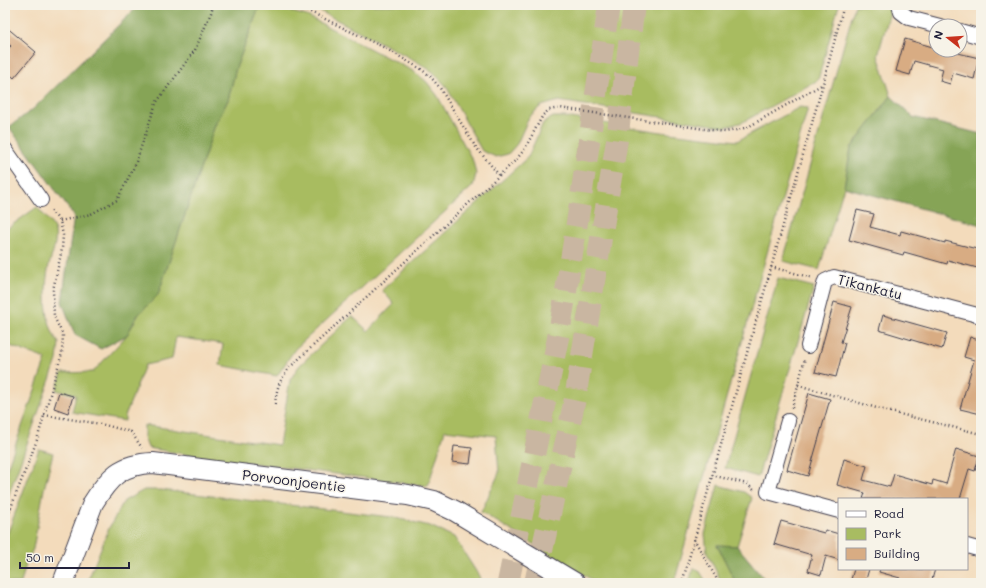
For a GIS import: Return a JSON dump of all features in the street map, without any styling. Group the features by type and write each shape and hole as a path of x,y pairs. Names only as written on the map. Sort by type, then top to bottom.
{"street":[{"path":"899,5 901,12 909,18 928,23"},
{"path":"968,33 981,37"},
{"path":"5,149 41,200"},
{"name":"Tikankatu","path":"808,346 825,281 834,277 981,316"},
{"path":"788,421 768,492 838,511"},
{"name":"Porvoonjoentie","path":"62,583 93,503 109,479 126,467 159,464 408,495 434,501 455,511 575,583"},
{"path":"968,546 981,550"}],"path":[{"path":"60,221 91,214 116,200 135,165 156,103 195,50 213,5"},
{"path":"296,5 383,47 421,69 430,76 440,88 476,146 499,176"},
{"path":"682,583 824,84 844,5"},
{"path":"275,404 277,387 282,377 290,367 515,161 524,150 542,116 549,110 560,108 725,132 748,126 824,84"},
{"path":"5,523 37,440 62,353 63,335 54,317 52,290 62,249 63,234 60,221 41,200"},
{"path":"771,267 825,281"},
{"path":"788,421 808,346"},
{"path":"798,385 887,411 981,434"},
{"path":"44,416 101,424 131,432"},
{"path":"712,475 746,484 755,491 761,493 768,492"},
{"path":"694,539 719,583"}],"green space":[{"path":"139,5 260,5 236,68 228,100 215,125 158,295 137,316 127,335 101,349 75,335 62,302 74,216 9,127 33,109"},
{"path":"260,5 276,5 281,9 307,16 413,71 426,81 437,95 473,161 476,174 473,186 295,349 277,376 220,365 223,344 176,337 172,359 145,365 125,416 125,421 72,412 76,395 56,390 62,373 93,372 127,335 139,314 158,295 215,125 228,100 236,68"},
{"path":"308,5 839,5 818,80 743,122 725,127 559,101 541,106 529,117 517,144 508,154 496,157 482,151 446,86 433,72 416,61"},
{"path":"855,5 892,5 878,55 891,96 851,148 844,187 819,270 783,261"},
{"path":"891,96 913,117 981,134 981,225 844,187 851,148"},
{"path":"800,107 808,108 674,583 597,583 481,512 499,473 496,436 445,430 428,486 190,455 148,448 144,437 144,425 279,445 290,380 299,366 352,316 368,331 394,304 382,290 528,157 543,123 553,117 565,117 661,132 737,141"},
{"path":"37,207 50,222 55,231 55,244 47,274 46,306 50,326 59,343 57,360 5,505 5,474 46,359 5,344 5,230"},
{"path":"778,278 814,287 758,477 725,468"},
{"path":"39,449 53,453 44,489 33,549 26,564 21,583 5,583 5,540"},
{"path":"718,485 744,492 752,498 737,546 717,545 736,583 722,583 707,553 705,534"},
{"path":"144,490 161,490 391,517 430,526 454,537 479,576 481,583 87,583 109,528 124,501"},
{"path":"717,545 737,546 768,583 736,583"},
{"path":"693,569 699,570 707,583 689,583"}],"building":[{"path":"5,26 36,52 14,78 5,70 5,52 11,46 5,41"},
{"path":"905,39 928,46 928,58 968,58 968,55 979,58 974,79 953,73 950,84 940,81 943,69 914,61 910,75 896,71"},
{"path":"857,210 874,214 870,227 900,235 901,231 945,243 945,241 981,250 981,269 948,260 947,264 904,252 903,255 849,240"},
{"path":"834,302 852,307 841,342 845,343 836,377 815,372"},
{"path":"883,315 947,333 942,349 879,330"},
{"path":"970,337 981,341 981,414 960,409 974,360 964,357"},
{"path":"59,392 73,396 68,413 54,408"},
{"path":"809,393 830,399 808,476 787,470"},
{"path":"454,446 472,448 470,464 452,462"},
{"path":"956,449 979,456 975,471 969,469 960,498 863,498 865,493 837,485 844,459 867,466 863,480 890,487 894,474 932,485 933,480 946,484"},
{"path":"781,521 824,533 825,530 838,534 838,560 826,556 821,575 808,571 812,555 774,544"},
{"path":"854,570 869,570 865,583 850,583"},
{"path":"880,570 935,570 931,583 899,583 900,578 879,572"}],"tunnel":[{"path":"508,583 560,328 609,5"},
{"path":"535,583 575,399 617,140 634,5"}]}
